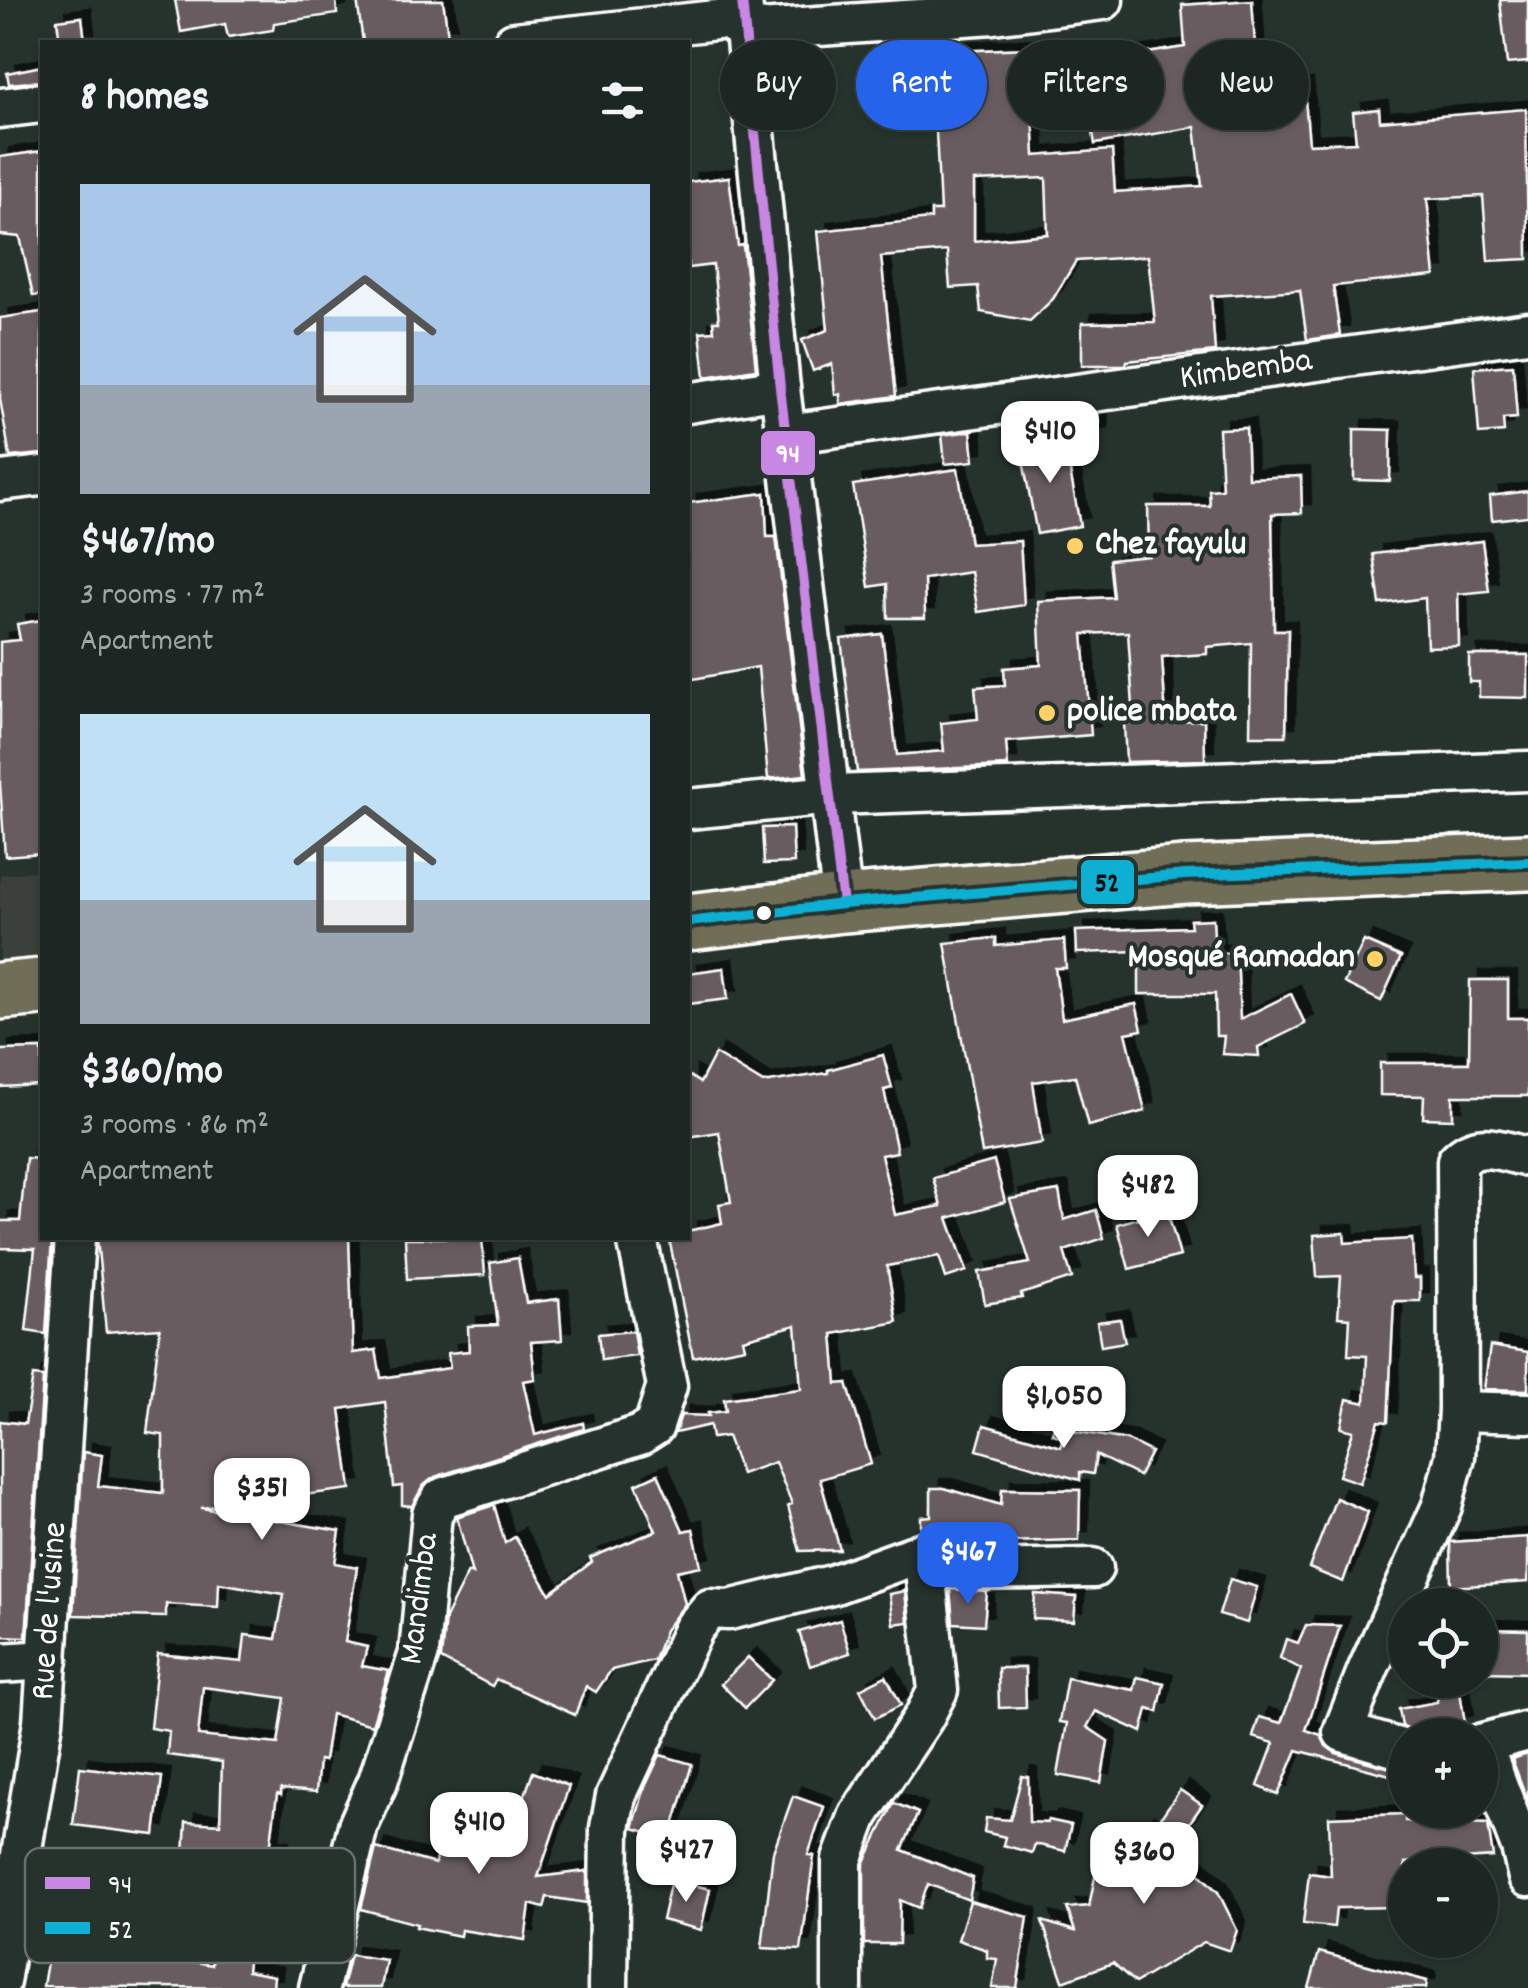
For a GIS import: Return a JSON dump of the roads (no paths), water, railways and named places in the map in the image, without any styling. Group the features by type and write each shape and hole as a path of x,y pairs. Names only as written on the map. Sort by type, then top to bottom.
{"highway":[{"path":"690,922 844,904 1185,875 1528,862"},
{"path":"0,991 40,987"}],"street":[{"path":"532,40 744,16 993,14 1103,0"},
{"path":"744,16 780,388 844,904"},
{"path":"0,108 40,102"},
{"name":"Kimbemba","path":"787,434 1528,332"},
{"path":"690,403 780,388"},
{"path":"0,481 40,476"},
{"path":"690,809 832,795 1340,780 1528,770"},
{"path":"1388,1745 1343,1732 1442,1506 1455,1457 1457,1161 1468,1150 1479,1147 1528,1157"},
{"name":"Rue de l'usine","path":"0,1982 43,1722 75,1240"},
{"name":"Mandimba","path":"353,1848 420,1653 432,1514 442,1498 621,1442 654,1426 667,1386 637,1240"},
{"path":"1458,1411 1528,1413"},
{"path":"608,1988 610,1828 616,1796 694,1628 710,1610 729,1610 832,1585 923,1552 975,1570 1094,1568"},
{"path":"842,1988 842,1860 859,1815 938,1690 923,1552"},
{"path":"0,1664 48,1660"},
{"path":"1498,1739 1528,1731"},
{"path":"1498,1788 1528,1877"},
{"name":"Mandimba","path":"319,1988 325,1963"}],"place":[{"name":"Chez fayulu","path":"1075,546"},
{"name":"police mbata","path":"1047,713"},
{"name":"Mosqué Ramadan","path":"1375,959"}]}
